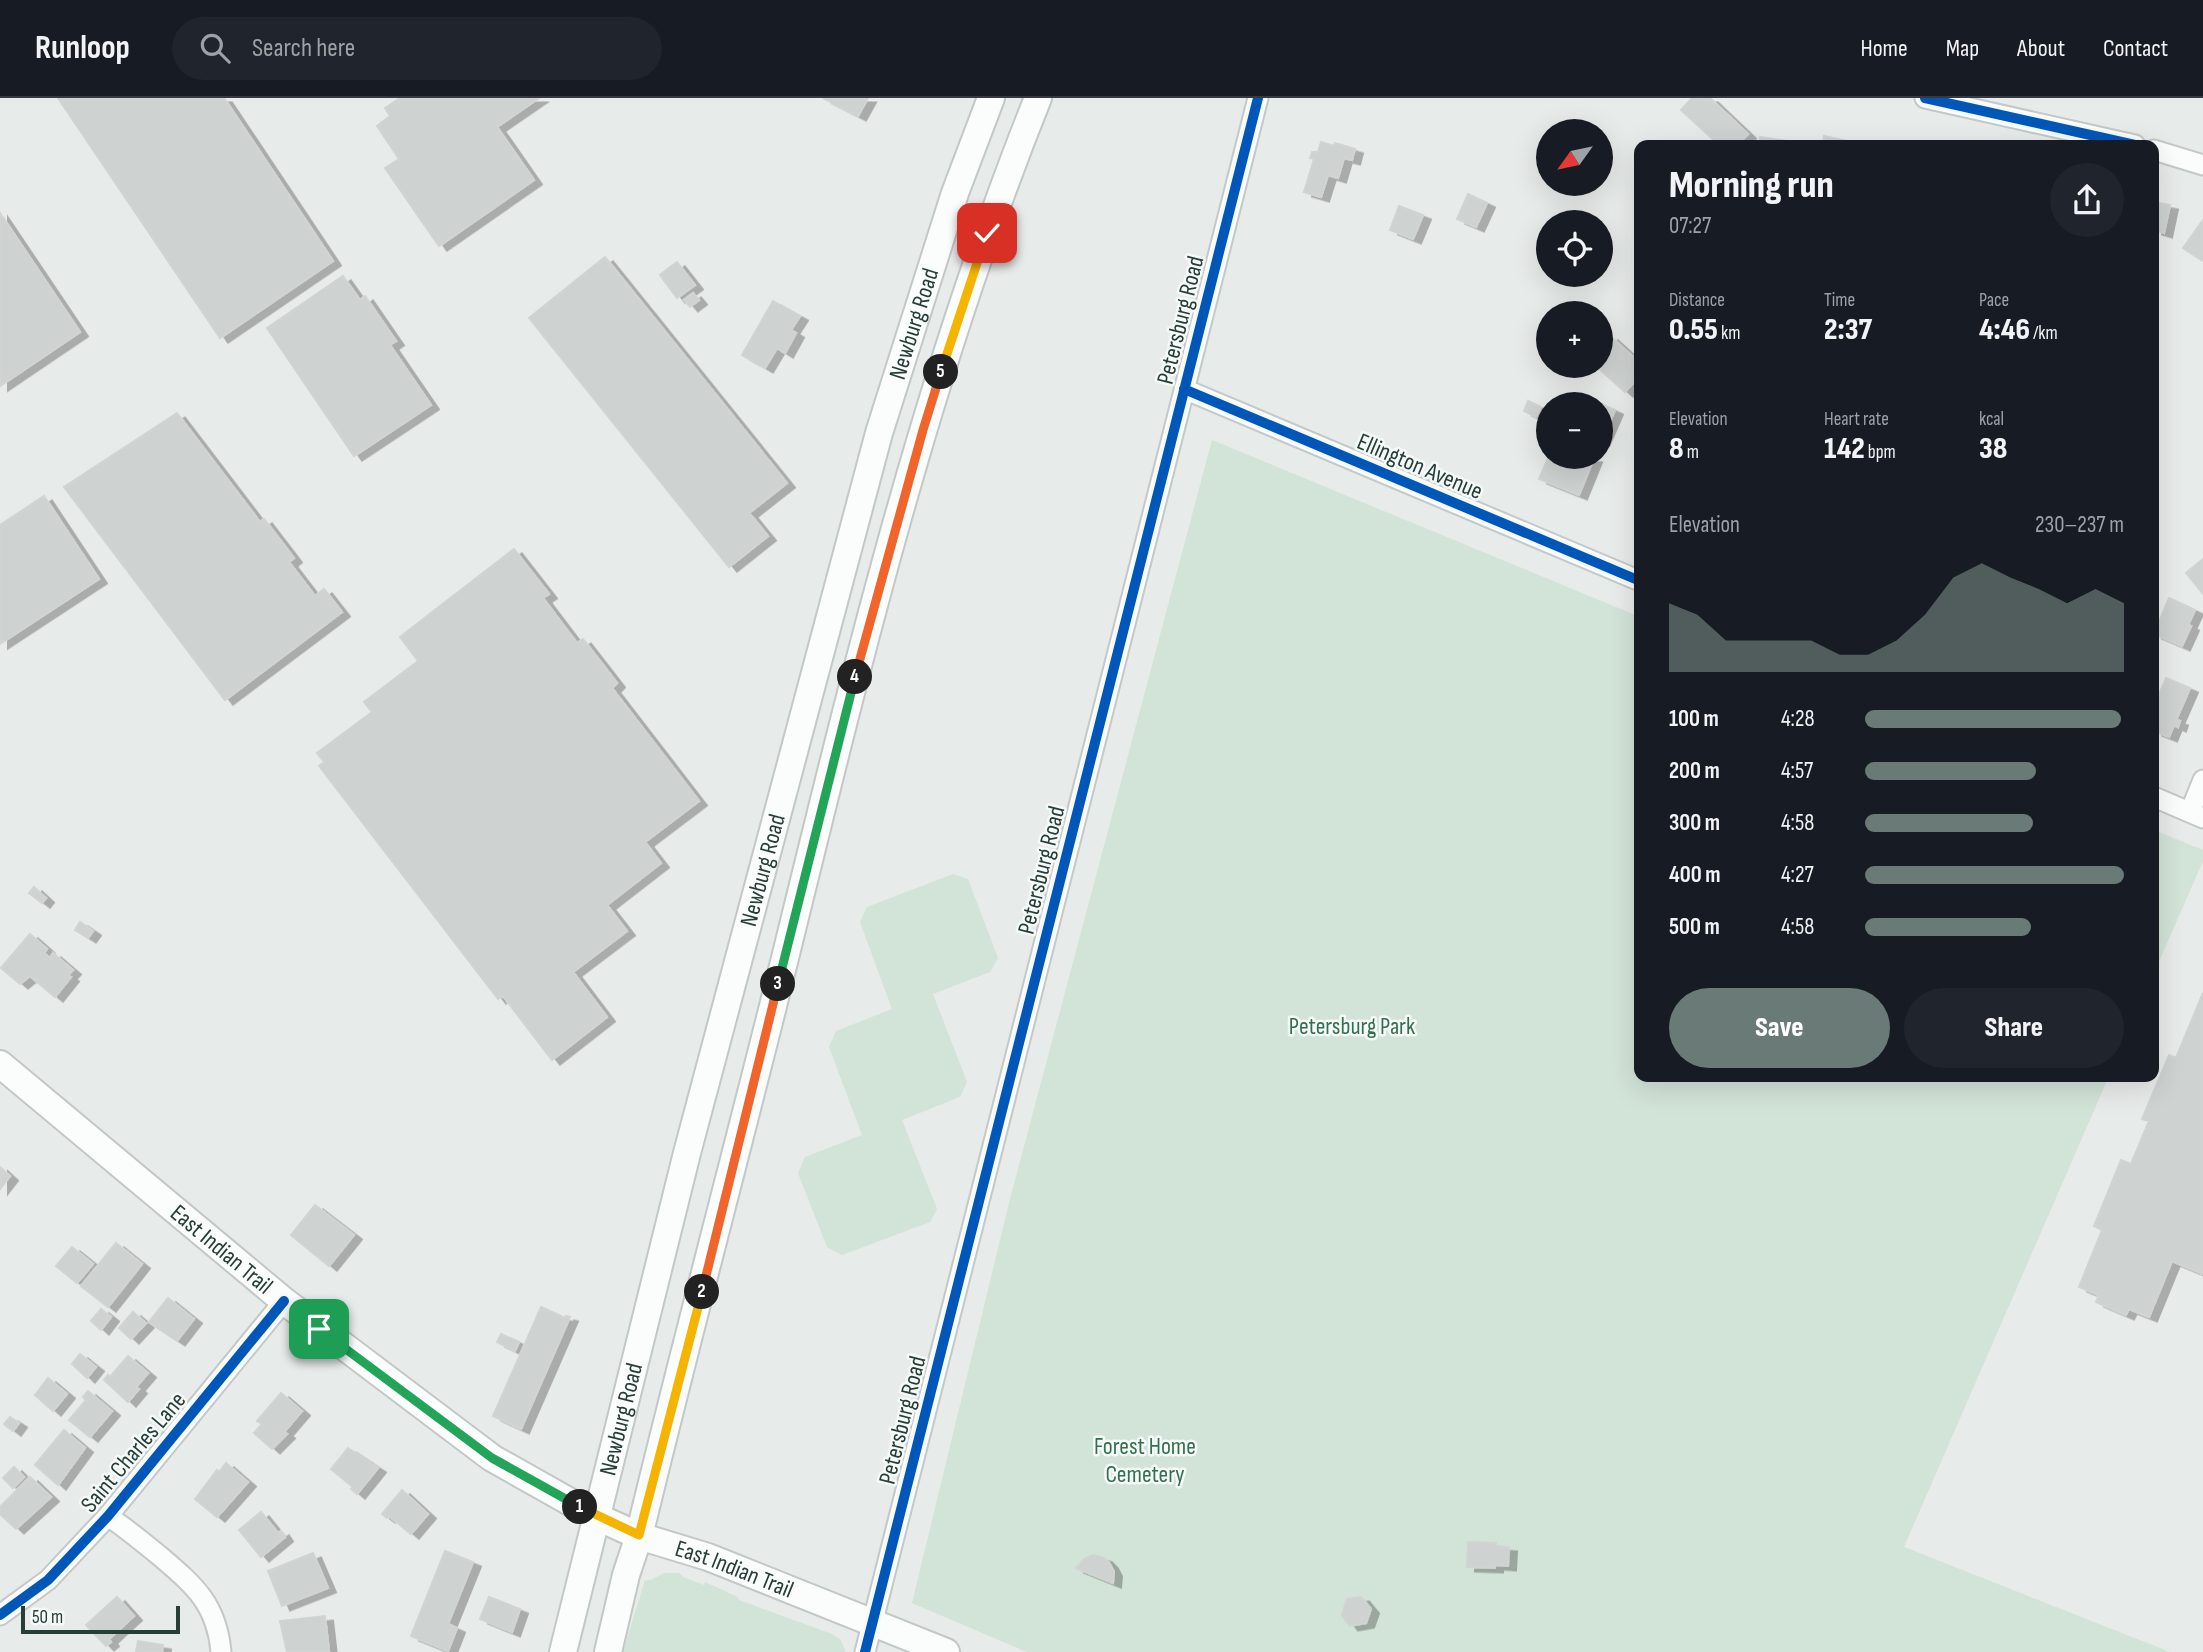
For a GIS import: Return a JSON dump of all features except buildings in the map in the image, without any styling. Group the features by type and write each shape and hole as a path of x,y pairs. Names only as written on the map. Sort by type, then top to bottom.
{"main road":[{"name":"Newburg Road","path":"563,1652 687,1153 879,433 955,193 991,98"},
{"name":"Newburg Road","path":"608,1652 732,1176 842,723 915,457 964,300 1010,166 1038,98"},
{"name":"East Indian Trail","path":"0,1064 284,1301 492,1458 596,1516 639,1535 708,1557 946,1652"}],"street":[{"name":"Petersburg Road","path":"865,1652 1258,98"},
{"path":"1925,98 2113,140"},
{"path":"2159,152 2203,165"},
{"name":"Ellington Avenue","path":"1184,389 1634,578"},
{"path":"2159,799 2196,815 2203,780"},
{"name":"Saint Charles Lane","path":"0,1615 48,1580 108,1516 284,1301"},
{"path":"108,1516 153,1550 201,1594 213,1616 220,1652"}],"green space":[{"name":"Petersburg Park","path":"1212,440 1634,615 1634,1082 2106,1082 1904,1547 2170,1652 1027,1652 912,1603 1010,1199"},
{"path":"2159,832 2203,850 2203,861 2159,962"},
{"path":"953,874 968,879 998,958 990,972 933,994 967,1082 960,1097 902,1120 937,1209 930,1222 842,1255 827,1247 798,1173 805,1157 862,1135 829,1047 836,1031 892,1009 860,922 867,907"},
{"path":"664,1573 679,1573 704,1585 705,1582 738,1597 739,1600 832,1634 840,1639 846,1652 623,1652 645,1580"}],"cycle path":[{"path":"865,1652 1258,98"},
{"path":"1925,98 2113,140"},
{"path":"1184,389 1634,578"},
{"path":"0,1615 48,1580 108,1516 284,1301"}],"route":[{"path":"319,1329 492,1458 596,1516 639,1535 732,1176 842,723 923,430 987,233"}],"park label":[{"name":"Forest Home Cemetery","path":"1145,1460"}]}
